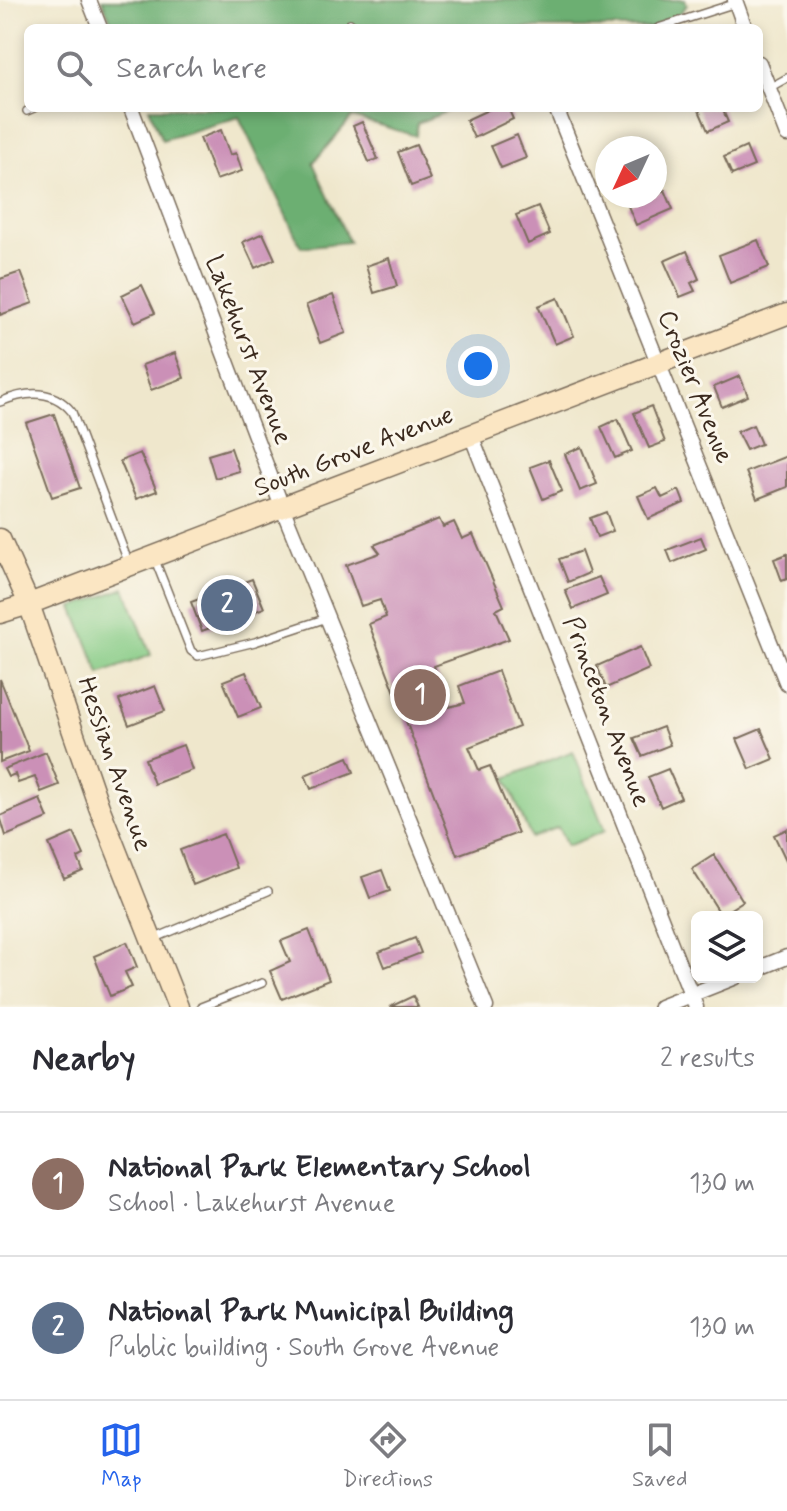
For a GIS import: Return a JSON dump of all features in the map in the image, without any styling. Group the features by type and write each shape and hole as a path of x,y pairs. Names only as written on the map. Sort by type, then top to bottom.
{"main road":[{"name":"South Grove Avenue","path":"0,613 787,314"},
{"name":"Hessian Avenue","path":"0,539 29,604 99,807 178,1007"}],"street":[{"path":"89,0 98,24"},
{"path":"735,2 743,24"},
{"path":"763,73 787,135"},
{"name":"Lakehurst Avenue","path":"133,112 282,507 486,1007"},
{"name":"Crozier Avenue","path":"558,112 787,684"},
{"name":"Princeton Avenue","path":"471,435 694,1001"},
{"path":"763,967 787,957"},
{"path":"660,1007 694,1001 726,983"}],"lane":[{"path":"670,24 735,2"},
{"path":"769,88 787,78"},
{"path":"0,402 21,393 43,393 65,403 72,412 129,566"},
{"path":"153,557 191,651 198,656 255,642 327,618"},
{"path":"151,940 268,891"},
{"path":"201,1007 262,983"}],"green space":[{"path":"102,0 685,0 687,5 670,24 112,24"},
{"path":"151,112 446,112 417,123 416,136 352,117 313,163 349,242 301,247 239,117 162,140"},
{"path":"125,588 151,655 100,674 73,607"},
{"path":"573,751 605,831 567,846 558,827 531,838 506,778"}],"building":[{"path":"483,112 510,112 513,119 474,138 466,120"},
{"path":"700,112 724,112 728,122 708,131"},
{"path":"362,122 378,159 369,162 353,126"},
{"path":"221,130 230,155 236,153 242,171 216,180 200,138"},
{"path":"517,135 526,158 501,168 491,146"},
{"path":"416,145 430,179 411,186 398,152"},
{"path":"746,147 754,166 732,175 724,157"},
{"path":"667,195 673,209 636,225 629,208 667,208"},
{"path":"538,206 550,234 528,244 516,215"},
{"path":"263,233 275,259 255,268 243,242"},
{"path":"758,240 769,267 730,283 719,255"},
{"path":"687,251 699,279 691,283 695,291 680,297 664,261"},
{"path":"389,258 397,286 374,293 366,266"},
{"path":"21,272 33,303 0,315 0,279"},
{"path":"142,285 155,313 135,322 122,295"},
{"path":"333,295 346,333 320,343 306,305"},
{"path":"558,298 574,336 555,344 538,306"},
{"path":"175,353 184,378 151,390 142,365"},
{"path":"740,376 748,396 722,407 714,387"},
{"path":"651,406 665,442 649,448 634,413"},
{"path":"54,414 80,488 52,497 26,423"},
{"path":"618,419 632,451 615,458 601,427"},
{"path":"753,425 761,444 746,450 737,432"},
{"path":"582,447 597,484 580,491 565,454"},
{"path":"231,448 239,471 215,478 208,455"},
{"path":"140,453 157,491 136,499 120,461"},
{"path":"787,456 787,487 757,499 746,472"},
{"path":"549,460 562,491 543,499 530,467"},
{"path":"657,488 662,498 679,490 684,503 648,519 638,496"},
{"path":"606,512 613,531 597,537 590,518"},
{"path":"439,519 443,527 454,522 462,539 473,534 504,606 496,610 509,639 434,666 449,707 465,703 459,686 498,671 519,727 469,747 479,770 490,766 518,833 457,855 369,624 386,617 380,600 361,606 346,565 380,553 374,545"},
{"path":"701,537 706,549 672,563 667,550"},
{"path":"581,551 589,573 568,582 559,559"},
{"path":"787,554 787,579 782,581 774,559"},
{"path":"599,577 607,595 573,609 565,590"},
{"path":"252,579 264,608 202,631 191,602"},
{"path":"640,647 649,669 606,688 597,666"},
{"path":"246,672 261,708 238,717 223,681"},
{"path":"0,679 29,751 0,762"},
{"path":"155,686 165,711 129,725 119,700"},
{"path":"663,727 670,745 642,756 634,738"},
{"path":"761,729 774,759 750,769 737,739"},
{"path":"183,745 192,770 154,784 145,759"},
{"path":"46,752 59,785 41,792 35,777 18,783 15,774 8,777 4,769"},
{"path":"348,757 354,772 311,789 305,775"},
{"path":"668,769 681,798 661,807 648,777"},
{"path":"40,799 48,818 6,836 0,816"},
{"path":"787,829 787,862 774,835"},
{"path":"74,833 84,855 78,858 83,871 64,879 49,844"},
{"path":"223,834 236,868 193,885 180,850"},
{"path":"714,855 743,901 727,911 718,911 692,869"},
{"path":"382,870 390,891 370,898 362,877"},
{"path":"309,930 329,980 282,999 270,971 290,962 281,941"},
{"path":"415,938 421,953 385,967 379,952"},
{"path":"127,942 137,967 125,972 132,987 110,996 94,956"},
{"path":"413,996 418,1007 390,1007"}],"place":[{"name":"National Park Municipal Building","path":"227,605"},
{"name":"National Park Elementary School","path":"420,695"}]}
